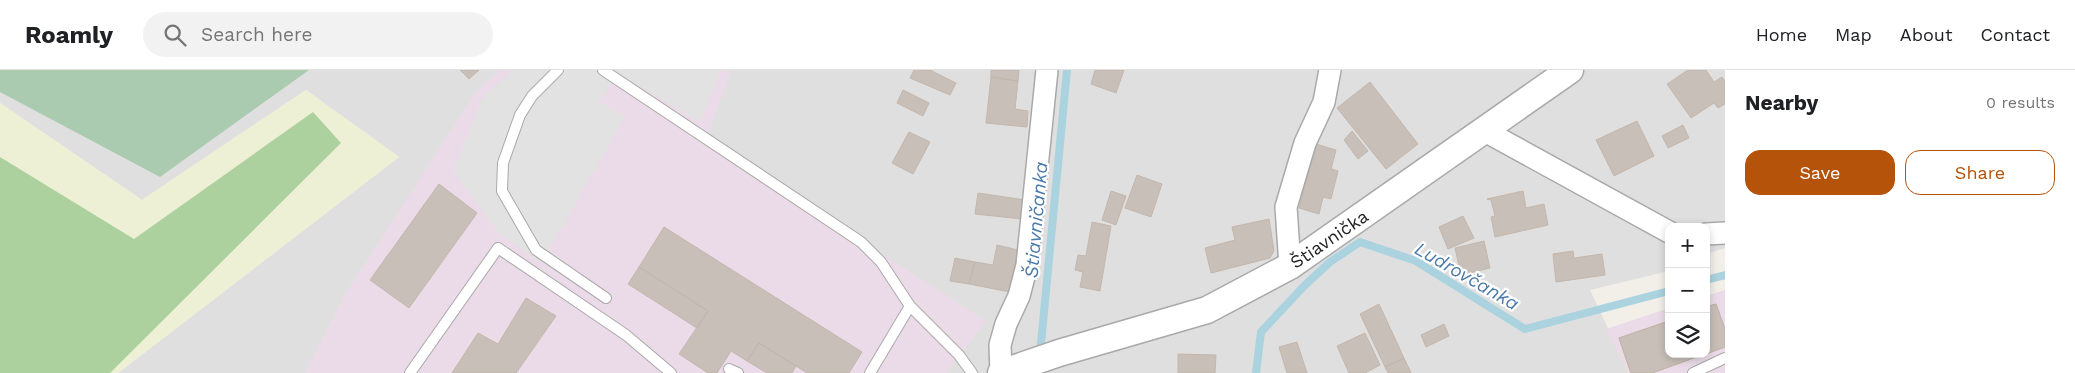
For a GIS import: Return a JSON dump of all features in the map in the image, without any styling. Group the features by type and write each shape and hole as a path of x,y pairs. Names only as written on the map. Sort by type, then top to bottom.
{"street":[{"path":"1004,372 1000,345 1006,324 1019,296 1027,265 1048,70"},
{"path":"1290,266 1286,208 1304,143 1324,102 1330,70"},
{"name":"Štiavnička","path":"1004,372 1059,353 1207,310 1290,266 1570,70"},
{"path":"1485,131 1665,230"}],"lane":[{"path":"558,70 532,96 520,115 503,163 502,191 536,250 606,298"},
{"path":"603,70 862,242 882,262 910,306 959,355 972,373"},
{"path":"410,373 498,248 626,335 671,373"},
{"path":"870,373 910,306"},
{"path":"1693,373 1725,358"}],"shaded area":[{"path":"0,70 1725,70 1725,248 1710,253 1710,223 1665,223 1665,272 1590,290 1629,373 118,373 399,157 306,90 142,200 0,103"},
{"path":"500,70 731,70 706,140 986,321 946,373 305,373 344,296 476,92"},
{"path":"513,70 721,70 700,122 618,74 599,102 625,117 541,263 498,232 453,171 483,97"},
{"path":"1725,290 1725,373 1629,373 1606,329 1665,309 1665,358 1710,358 1710,295"}],"green space":[{"path":"0,70 309,70 160,177 0,92"},
{"path":"306,90 399,157 118,373 0,373 0,103 142,200"},
{"path":"313,112 341,143 110,373 0,373 0,157 134,239"}],"building":[{"path":"460,70 479,70 469,79"},
{"path":"914,70 930,70 956,83 950,95 910,78"},
{"path":"991,70 1019,70 1018,81 991,77"},
{"path":"1095,70 1124,70 1116,93 1091,84"},
{"path":"1688,70 1706,70 1714,82 1722,77 1725,81 1725,104 1718,108 1714,103 1691,118 1667,84"},
{"path":"991,77 1018,81 1015,109 1028,111 1027,127 986,123"},
{"path":"1370,82 1418,144 1386,169 1337,108"},
{"path":"903,90 929,103 923,116 897,103"},
{"path":"1637,121 1654,156 1614,176 1596,140"},
{"path":"1683,125 1689,138 1668,148 1662,136"},
{"path":"1352,131 1368,151 1358,159 1344,140"},
{"path":"909,132 930,142 913,174 892,163"},
{"path":"1316,144 1336,150 1331,169 1338,171 1331,199 1323,197 1319,214 1299,208"},
{"path":"1137,175 1162,184 1151,217 1125,208"},
{"path":"439,184 477,213 409,308 370,280"},
{"path":"1111,191 1126,196 1116,225 1102,220"},
{"path":"1523,191 1526,208 1544,204 1548,225 1495,237 1491,217 1495,216 1491,200 1487,199"},
{"path":"978,193 1025,200 1022,219 975,214"},
{"path":"1463,216 1474,238 1448,249 1439,227"},
{"path":"1269,219 1274,251 1270,258 1211,273 1205,248 1235,240 1232,227"},
{"path":"1092,222 1111,226 1100,291 1080,287 1083,272 1075,270 1078,255 1086,256"},
{"path":"664,227 862,352 849,373 807,373 759,343 747,361 731,351 717,373 708,373 679,354 708,311 639,267"},
{"path":"1484,241 1490,268 1461,275 1455,248"},
{"path":"997,245 1018,250 1010,292 969,284 975,262 993,265"},
{"path":"1573,251 1574,258 1602,254 1605,275 1556,282 1553,254"},
{"path":"955,258 975,262 969,284 950,281"},
{"path":"639,267 708,311 697,328 628,284"},
{"path":"526,298 556,316 516,373 452,373 478,333 498,344"},
{"path":"1379,304 1404,358 1385,367 1360,314"},
{"path":"1716,304 1725,329 1725,347 1710,353 1710,313 1710,306"},
{"path":"1716,304 1725,329 1725,347 1710,353 1710,313 1710,306"},
{"path":"1665,322 1665,358 1694,358 1652,373 1631,373 1619,338"},
{"path":"1665,322 1665,358 1694,358 1652,373 1631,373 1619,338"},
{"path":"1444,324 1449,336 1426,347 1421,335"},
{"path":"1365,333 1380,365 1365,373 1349,373 1337,346"},
{"path":"1297,342 1307,373 1287,373 1279,347"},
{"path":"759,343 796,366 792,373 767,373 747,361"},
{"path":"1178,354 1216,355 1215,373 1178,373"},
{"path":"1404,358 1411,373 1388,373 1385,367"}],"waterway":[{"name":"Štiavničanka","path":"1040,354 1067,70"},
{"name":"Ludrovčanka","path":"1256,373 1261,332 1304,286 1330,262 1360,242 1416,261 1525,329 1665,292"},
{"name":"Ludrovčanka","path":"1710,279 1725,275"}]}
